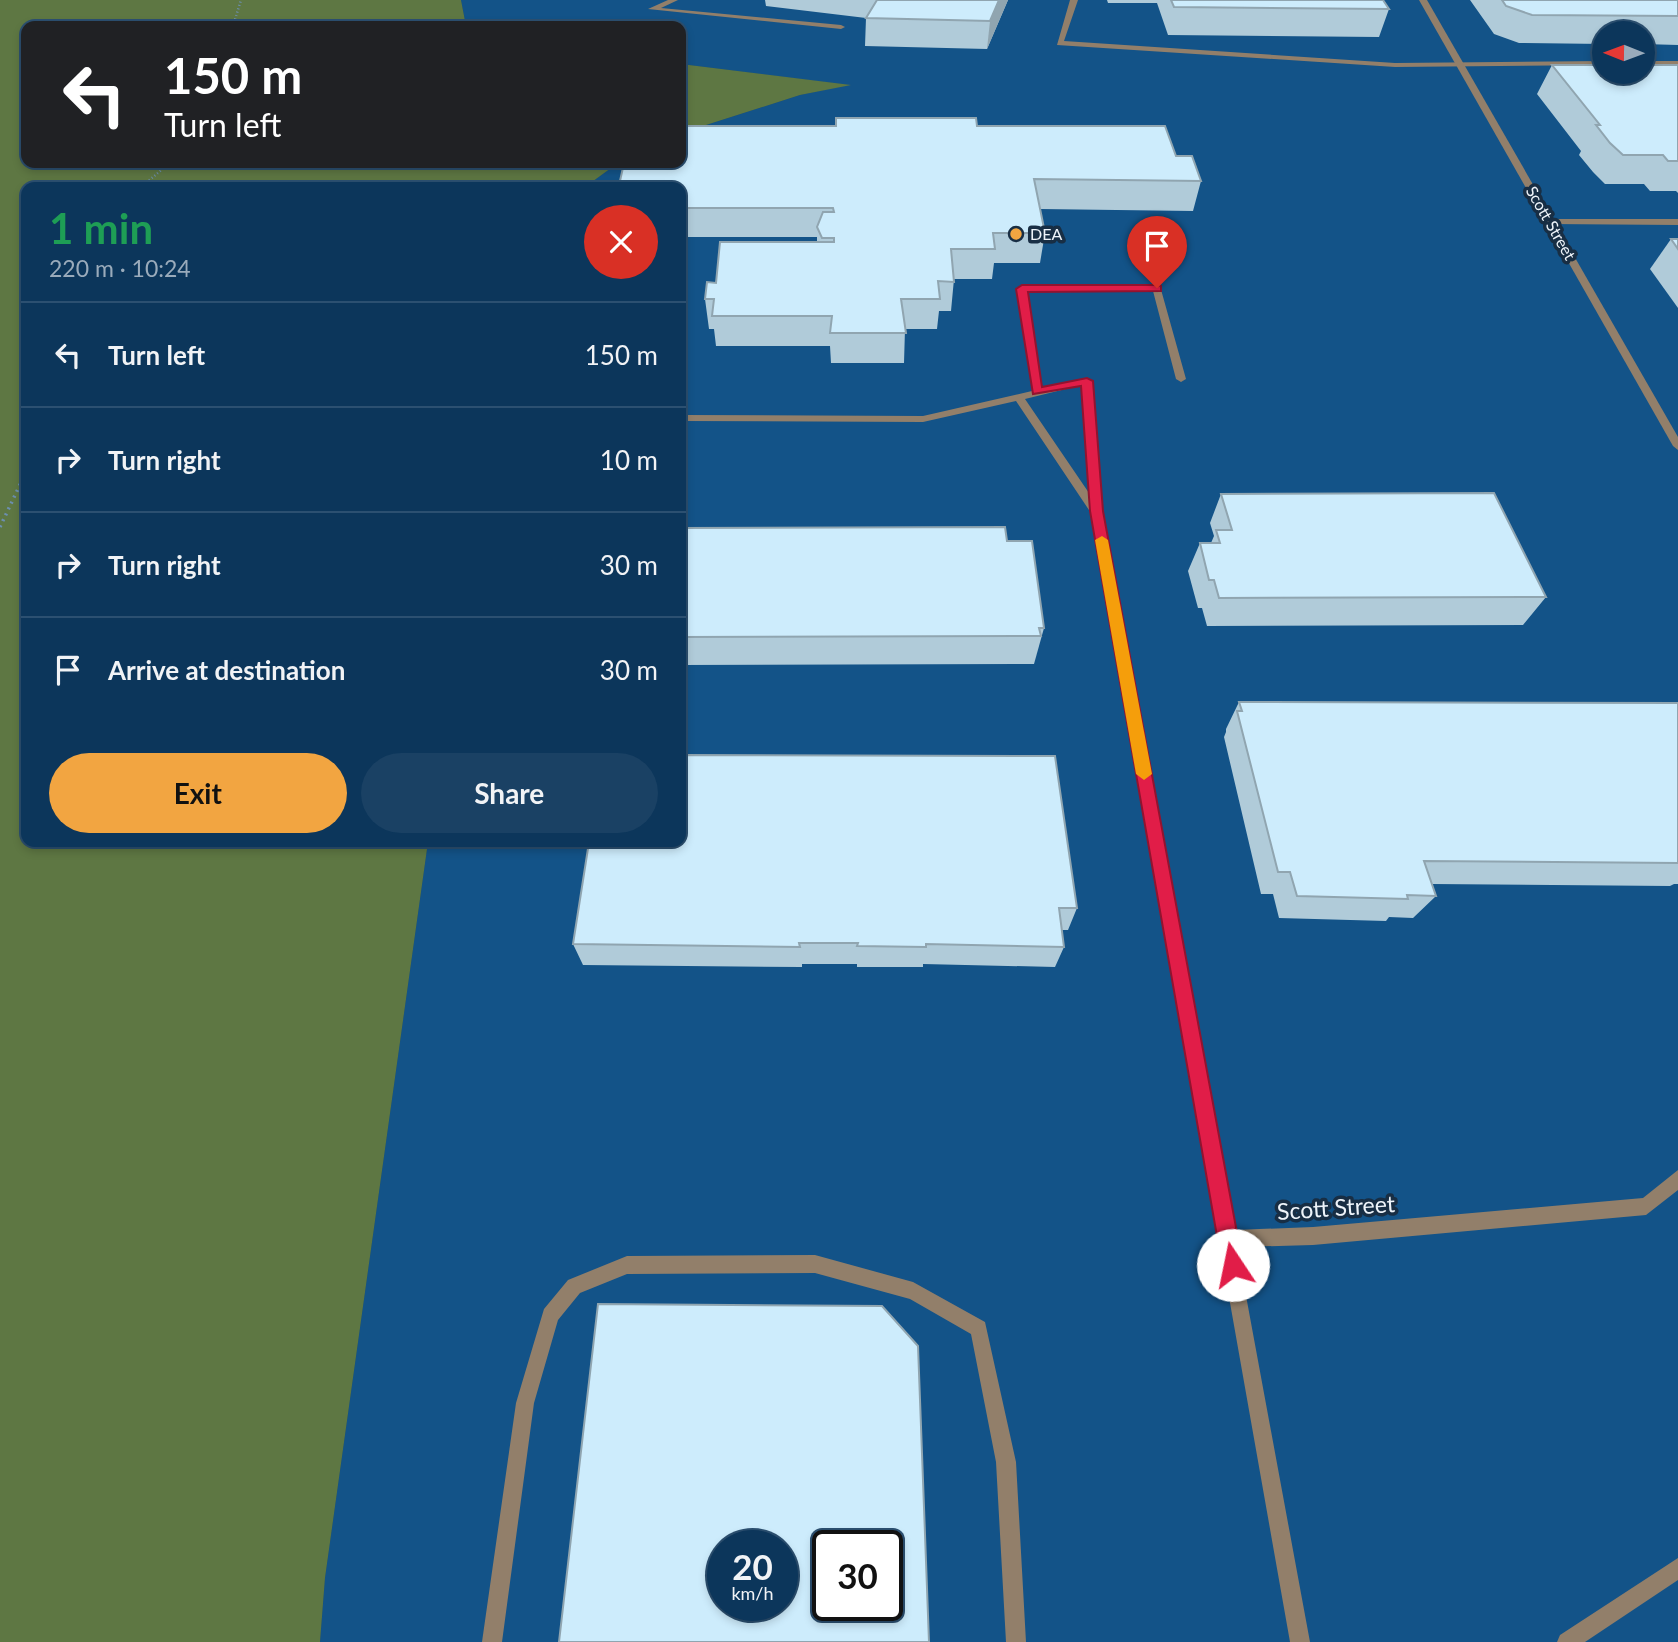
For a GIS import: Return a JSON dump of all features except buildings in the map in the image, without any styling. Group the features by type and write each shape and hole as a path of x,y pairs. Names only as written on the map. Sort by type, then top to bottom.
{"street":[{"path":"674,0 652,9 841,27"},
{"path":"1074,0 1060,43 1395,65 1458,62 1592,63"},
{"name":"Scott Street","path":"1423,0 1678,446"},
{"path":"1656,63 1678,63"},
{"path":"1549,220 1678,222"},
{"path":"1037,392 1022,289 1157,288 1181,379"},
{"path":"686,418 923,419 1087,381 1096,511 1300,1642"},
{"path":"1018,396 1096,511"},
{"name":"Scott Street","path":"1227,1239 1313,1236 1646,1206 1678,1179"},
{"path":"492,1642 525,1403 550,1315 573,1286 627,1265 815,1265 913,1291 979,1328 1006,1462 1016,1642"},
{"path":"1567,1642 1678,1568"}],"path":[{"path":"235,21 241,0"},
{"path":"147,182 164,168"},
{"path":"0,527 21,483"}],"shaded area":[{"path":"461,0 1678,0 1678,1642 320,1642 325,1578 427,847 686,847 686,182 592,182 611,168 686,168 686,131 800,95 848,85 686,65 686,21 465,21"}],"green space":[{"path":"0,0 461,0 465,21 21,21 21,168 611,168 592,182 21,182 21,847 427,847 325,1578 320,1642 0,1642"},
{"path":"686,65 851,85 800,95 686,131"}],"slow traffic":[{"path":"1102,540 1144,774"}],"place":[{"name":"DEA","path":"1016,234"}],"route":[{"path":"1157,288 1022,289 1037,392 1087,381 1096,511 1233,1265"}]}
